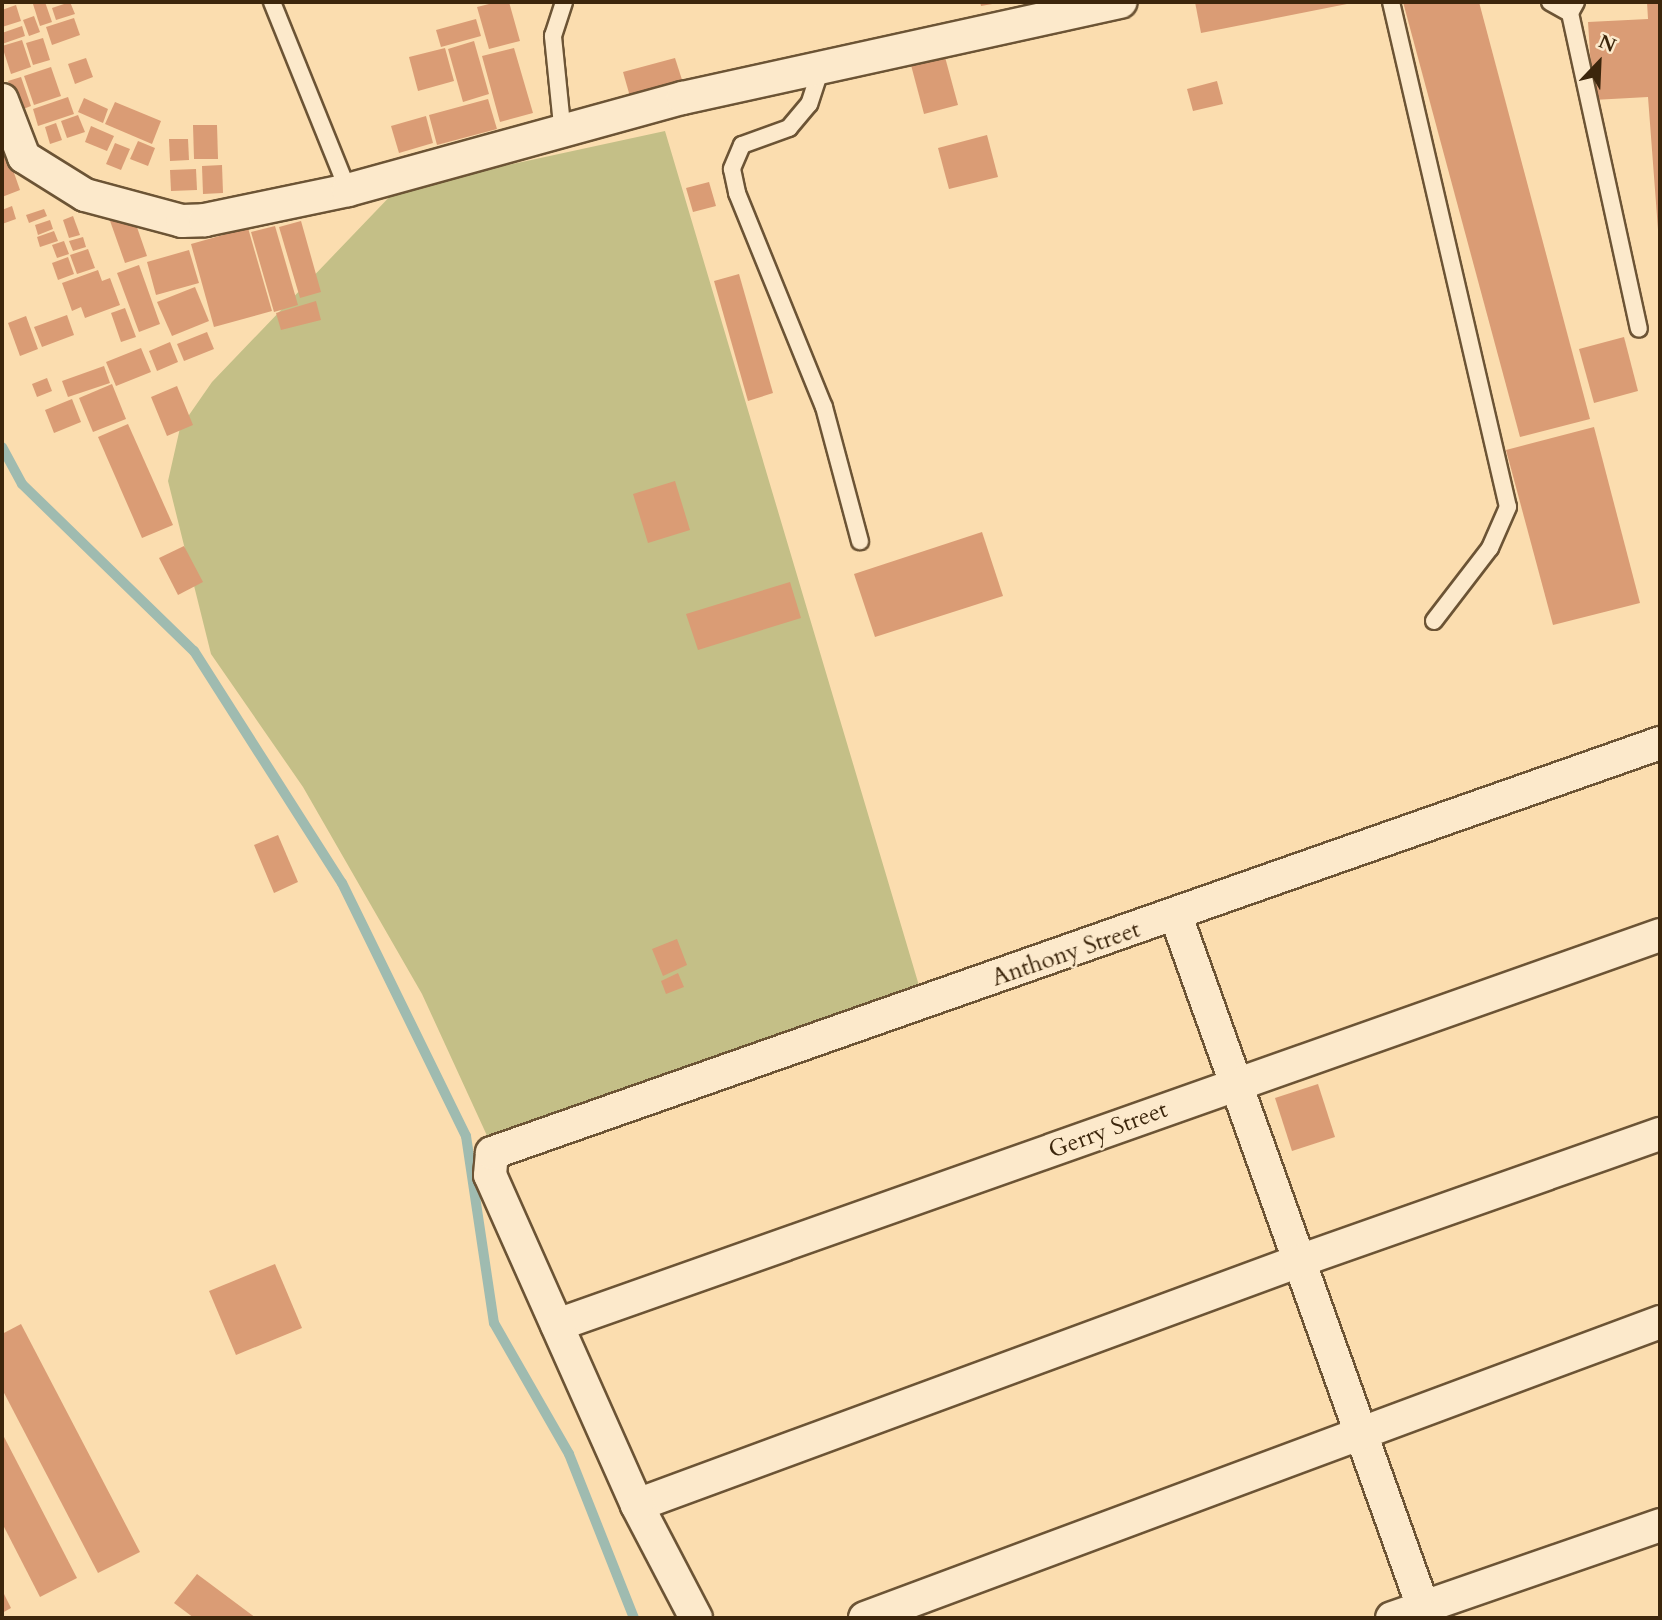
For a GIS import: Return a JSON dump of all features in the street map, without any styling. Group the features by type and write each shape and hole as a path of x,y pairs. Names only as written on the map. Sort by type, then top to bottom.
{"street":[{"path":"2,100 24,157 107,204 182,221 348,190 563,135 683,98 820,71 1121,2"},
{"name":"Anthony Street","path":"557,1325 490,1175 487,1163 492,1153 1176,916 1660,743"},
{"path":"1176,916 1425,1612"},
{"name":"Gerry Street","path":"557,1325 1660,935"},
{"path":"637,1505 1299,1261 1660,1134"},
{"path":"865,1618 1660,1322"},
{"path":"557,1325 637,1505 696,1618"},
{"path":"1392,1618 1425,1612 1660,1525"}],"lane":[{"path":"272,2 348,190"},
{"path":"563,135 553,36 564,2"},
{"path":"1391,2 1508,507 1490,548 1434,621"},
{"path":"1550,2 1573,7 1639,329"},
{"path":"820,71 809,104 789,128 742,145 732,169 737,193 824,407 860,541"}],"shaded area":[{"path":"665,131 920,989 489,1140 422,994 303,787 211,654 168,481 180,428 212,382 397,189"}],"building":[{"path":"45,2 52,22 40,26 33,4"},
{"path":"70,2 75,14 56,20 52,8"},
{"path":"509,2 520,41 489,49 477,7"},
{"path":"980,2 998,2 998,3 981,6"},
{"path":"1195,2 1352,2 1352,3 1201,33"},
{"path":"1403,2 1479,2 1590,419 1520,437"},
{"path":"1647,2 1660,2 1660,256 1648,97 1593,100 1588,22 1648,19"},
{"path":"16,5 21,21 2,27 2,10"},
{"path":"34,16 40,32 29,36 23,20"},
{"path":"74,18 80,35 52,45 46,27"},
{"path":"476,19 481,36 441,47 436,30"},
{"path":"22,26 25,36 2,44 2,33"},
{"path":"43,38 50,60 33,65 26,43"},
{"path":"22,40 31,67 11,74 2,46"},
{"path":"474,41 489,94 463,102 448,49"},
{"path":"445,48 454,81 418,91 409,57"},
{"path":"514,48 533,113 500,122 482,56"},
{"path":"945,57 958,105 924,114 911,65"},
{"path":"86,58 93,77 75,84 68,64"},
{"path":"675,58 684,86 631,100 623,72"},
{"path":"51,67 61,96 34,105 24,76"},
{"path":"21,77 31,106 18,111 8,81"},
{"path":"1217,81 1223,104 1193,111 1187,89"},
{"path":"68,97 74,114 38,126 33,109"},
{"path":"84,98 108,109 103,123 78,112"},
{"path":"488,99 497,129 437,145 429,115"},
{"path":"115,102 161,121 152,144 105,124"},
{"path":"78,115 85,132 67,138 61,121"},
{"path":"426,116 433,143 399,153 391,126"},
{"path":"56,123 62,140 50,144 45,127"},
{"path":"193,125 217,125 218,159 194,159"},
{"path":"91,126 114,136 107,151 85,142"},
{"path":"987,135 998,177 949,189 938,148"},
{"path":"169,139 188,139 189,160 170,161"},
{"path":"138,141 155,148 148,166 130,159"},
{"path":"115,143 130,149 121,170 106,164"},
{"path":"6,150 20,190 2,197 2,152"},
{"path":"222,165 223,193 203,194 202,166"},
{"path":"196,169 197,190 171,191 170,170"},
{"path":"709,182 716,206 693,212 686,188"},
{"path":"12,206 16,219 2,224 2,210"},
{"path":"44,209 47,216 29,223 26,215"},
{"path":"131,210 147,256 125,263 109,218"},
{"path":"73,216 80,235 69,238 63,220"},
{"path":"50,220 53,229 38,235 35,225"},
{"path":"301,221 321,292 300,298 279,227"},
{"path":"275,226 298,305 274,312 251,232"},
{"path":"248,228 272,311 214,327 191,244"},
{"path":"54,231 58,241 40,247 37,237"},
{"path":"83,237 86,247 73,251 69,241"},
{"path":"64,241 69,254 57,258 52,245"},
{"path":"88,249 95,268 77,274 70,255"},
{"path":"189,250 199,283 156,295 147,262"},
{"path":"68,257 74,274 58,280 52,263"},
{"path":"139,265 160,324 139,332 117,273"},
{"path":"98,270 102,281 110,278 120,305 85,318 81,307 72,311 62,283"},
{"path":"739,274 773,393 748,401 714,281"},
{"path":"195,287 209,321 172,336 157,302"},
{"path":"316,301 321,320 281,330 276,313"},
{"path":"125,308 136,337 121,342 111,313"},
{"path":"67,315 74,335 42,347 34,327"},
{"path":"26,316 38,349 20,356 8,323"},
{"path":"207,332 214,349 184,361 177,344"},
{"path":"1624,337 1638,391 1594,403 1579,349"},
{"path":"170,342 178,362 157,371 149,351"},
{"path":"141,348 151,372 116,386 106,362"},
{"path":"104,366 110,383 68,397 62,381"},
{"path":"47,378 52,391 37,397 32,384"},
{"path":"112,384 126,419 93,432 79,398"},
{"path":"177,386 193,425 167,436 151,397"},
{"path":"72,399 81,422 54,433 45,410"},
{"path":"128,424 173,525 142,538 98,437"},
{"path":"1594,427 1640,603 1553,625 1506,450"},
{"path":"675,481 690,530 648,543 633,494"},
{"path":"982,532 1003,596 875,637 854,574"},
{"path":"184,546 203,582 178,595 159,558"},
{"path":"790,582 801,618 698,650 686,614"},
{"path":"278,835 298,882 274,893 254,845"},
{"path":"677,939 687,965 663,976 652,949"},
{"path":"678,973 684,987 666,994 661,981"},
{"path":"1318,1084 1335,1137 1292,1151 1275,1098"},
{"path":"275,1264 302,1328 236,1355 209,1291"},
{"path":"21,1324 140,1552 98,1573 2,1389 2,1334"},
{"path":"2,1433 77,1578 40,1597 2,1523"},
{"path":"197,1574 256,1618 194,1618 174,1603"},
{"path":"2,1590 11,1608 2,1613"}],"waterway":[{"path":"2,447 22,484 194,651 342,883 466,1136 494,1323 569,1454 634,1618"}]}
